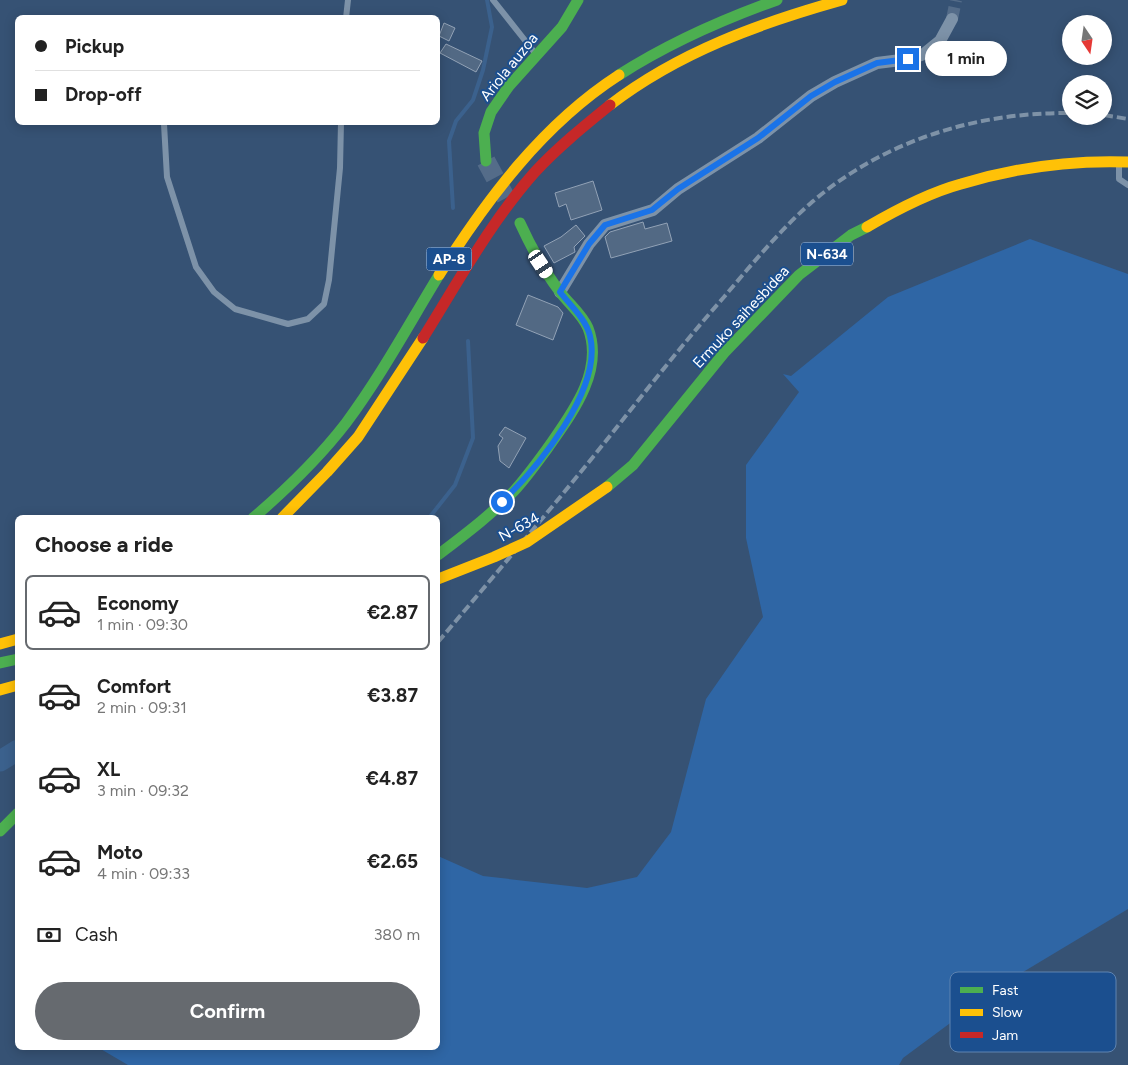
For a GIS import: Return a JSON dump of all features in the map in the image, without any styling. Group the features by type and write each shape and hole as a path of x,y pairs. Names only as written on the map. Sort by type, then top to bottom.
{"main road":[{"name":"Ariola auzoa","path":"486,161 483,142 486,121 499,100 536,54 563,26 578,0"},
{"name":"AP-8","path":"257,515 271,504 311,463 345,423 384,366 453,253 491,198 516,166 556,125 598,90 642,60 683,38 741,12 777,0"},
{"name":"AP-8","path":"285,515 325,474 366,425 500,217 527,182 564,143 614,101 650,76 690,55 746,30 842,0"},
{"name":"Ermuko saihesbidea","path":"607,487 639,459 724,353 768,307 799,275 851,235 899,209 960,184 1027,169 1096,161 1123,162"},
{"path":"440,553 491,513 524,481 562,428 586,386 592,359 590,336 586,324 560,292 532,250 520,223"},
{"name":"N-634","path":"440,578 527,542 562,520 607,487"},
{"path":"0,644 15,640"},
{"path":"0,663 15,660"},
{"path":"0,690 15,686"},
{"path":"0,831 15,816"}],"street":[{"path":"560,292 589,244 605,225 652,210 678,189 758,138 811,96 835,82 877,63 908,59 924,54 940,41 952,19"}],"lane":[{"path":"346,15 348,0"},
{"path":"493,0 536,54"},
{"path":"164,125 167,177 196,267 214,292 235,308 288,324 308,319 324,304 329,280 334,233 340,168 341,125"},
{"path":"1123,162 1120,179 1128,185"}],"shaded area":[{"path":"1030,239 1128,274 1128,909 1023,972 950,972 950,1023 903,1058 899,1065 128,1065 102,1050 440,1050 440,857 483,876 587,888 637,877 671,832 706,699 763,617 746,538 746,465 799,392 783,374 791,376 888,297"}],"building":[{"path":"444,23 455,28 449,41 440,36"},
{"path":"446,44 482,61 476,72 440,53"},
{"path":"593,181 602,210 571,220 566,204 559,207 555,193"},
{"path":"643,222 645,229 667,223 672,241 611,258 605,237 610,232"},
{"path":"576,225 585,236 574,247 575,252 554,263 544,246 561,237"},
{"path":"528,295 558,307 563,313 553,340 516,325"},
{"path":"505,427 526,438 509,468 500,461 498,446 503,438 499,435"}],"waterway":[{"path":"453,208 449,141 456,121 473,100 483,70 492,27 487,0"},
{"path":"431,515 455,485 473,438 468,341"},
{"path":"0,761 15,752"}],"tunnel":[{"path":"952,19 956,0"},
{"path":"486,161 506,198"}],"railway":[{"path":"440,640 697,329 766,248 812,202 840,180 870,162 901,146 934,134 967,124 1001,118 1062,113"},
{"path":"1112,116 1128,119"}],"traffic: fast":[{"path":"486,161 484,133 491,112 509,86 562,27 578,0"},
{"path":"619,75 696,33 777,0"},
{"path":"440,553 487,517 523,481 575,408 589,377 592,361 592,344 588,328 549,276 533,250 520,223"},
{"path":"607,487 633,465 724,353 799,275 851,235 867,227"},
{"path":"256,515 302,473 346,423 383,368 439,275"},
{"path":"0,663 15,660"},
{"path":"0,831 15,816"}],"traffic: slow":[{"path":"610,105 664,69 721,41 751,29 842,0"},
{"path":"439,275 497,191 518,165 566,116 619,75"},
{"path":"867,227 924,197 981,178 1043,166 1086,162 1128,162"},
{"path":"285,515 358,437 423,338"},
{"path":"440,578 527,542 607,487"},
{"path":"0,644 15,640"},
{"path":"0,690 15,686"}],"traffic: jam":[{"path":"423,338 475,253 518,192 552,155 610,105"}],"route":[{"path":"502,502 524,481 540,459 576,406 586,386 592,359 590,336 586,324 560,292 589,244 605,225 652,210 678,189 758,138 811,96 835,82 877,63 908,59"}]}
